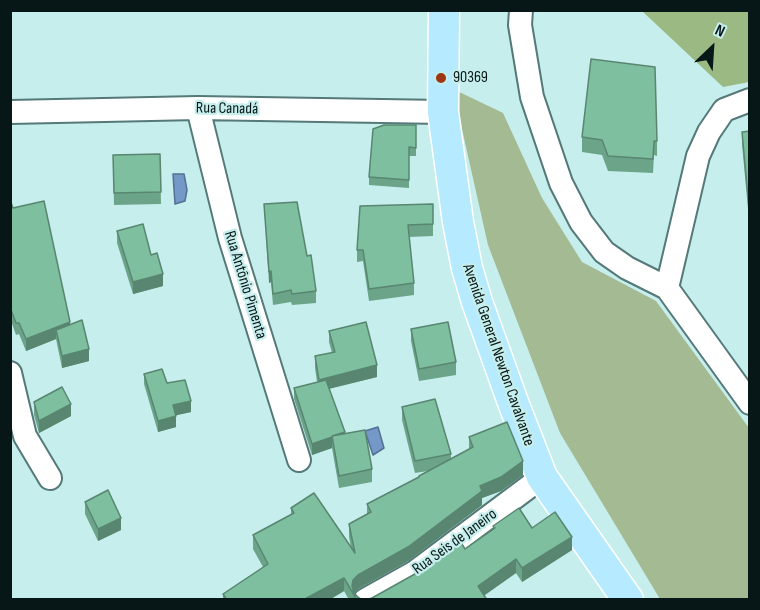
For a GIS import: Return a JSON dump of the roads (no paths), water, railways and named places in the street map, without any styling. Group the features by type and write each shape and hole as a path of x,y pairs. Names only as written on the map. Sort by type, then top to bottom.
{"main road":[{"name":"Avenida General Newton Cavalvante","path":"444,10 443,111 458,222 467,268 510,395 542,477 628,600"}],"street":[{"path":"521,10 520,25 532,97 561,183 581,222 604,252 627,268 668,288 750,403"},
{"path":"668,288 698,156 709,132 724,110 750,100"},
{"name":"Rua Canadá","path":"10,112 198,108 443,111"},
{"name":"Rua Antônio Pimenta","path":"198,108 230,238 299,460"},
{"path":"10,373 25,436 50,478"},
{"name":"Rua Seis de Janeiro","path":"365,600 415,572 542,477"}],"water":[{"path":"173,174 184,174 187,190 185,201 175,204"},
{"path":"378,427 384,448 373,455 365,431"}],"place":[{"name":"90369","path":"441,78"}]}
